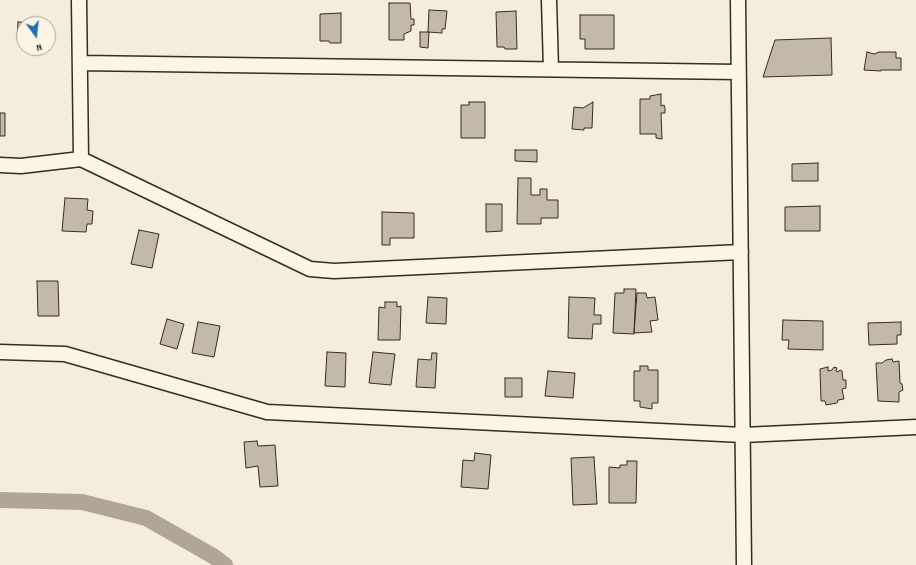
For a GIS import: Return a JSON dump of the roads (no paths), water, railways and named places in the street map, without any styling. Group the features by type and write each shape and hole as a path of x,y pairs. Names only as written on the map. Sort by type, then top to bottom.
{"street":[{"path":"79,0 80,158"},
{"path":"549,0 550,69"},
{"path":"738,0 744,565"},
{"path":"80,63 738,72"},
{"path":"0,165 21,166 80,158 310,269 334,272 740,252"},
{"path":"0,352 65,354 266,412 743,435 916,426"}],"waterway":[{"path":"0,500 82,502 146,518 213,556 225,565"}]}
